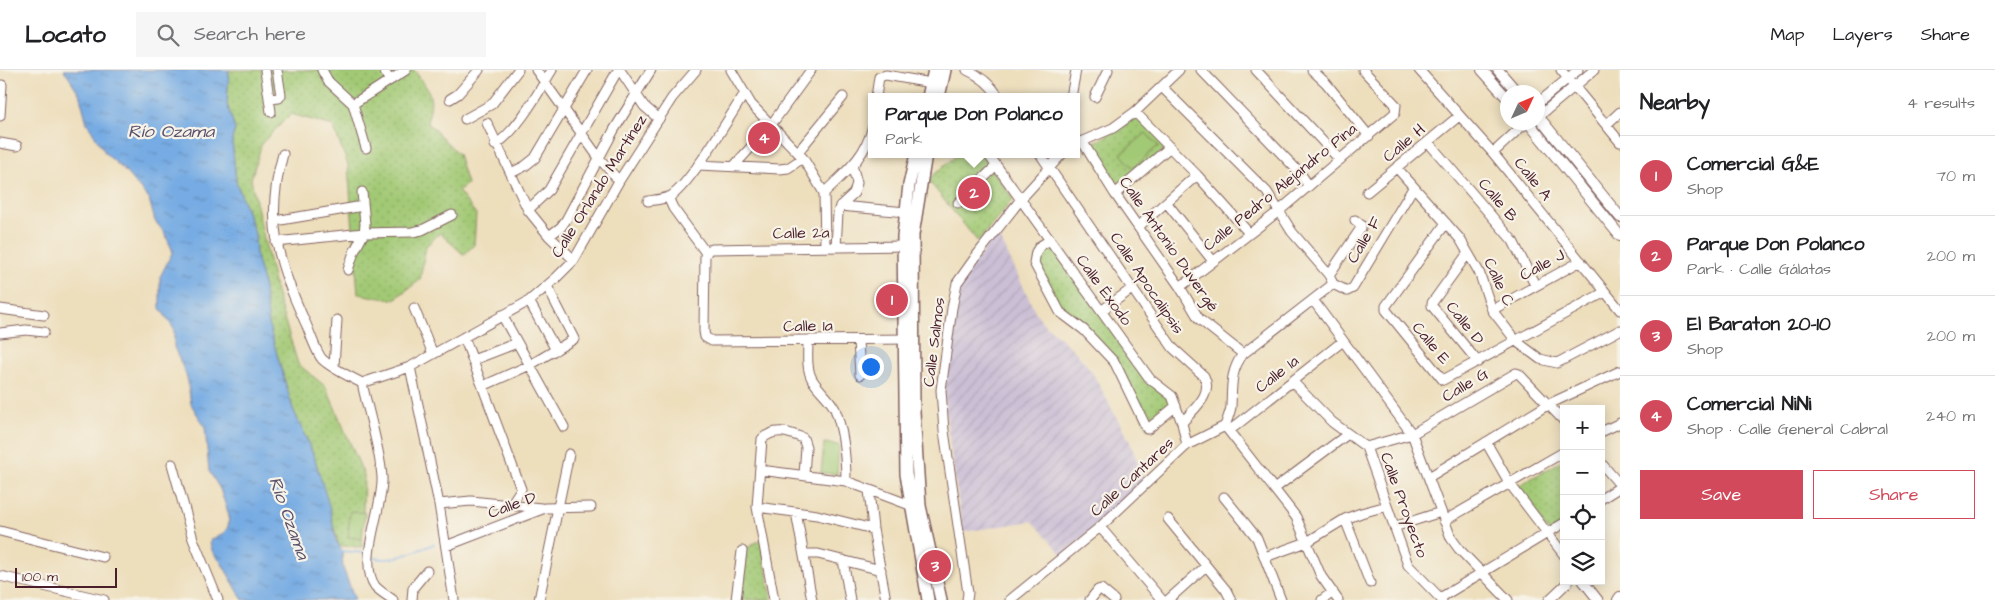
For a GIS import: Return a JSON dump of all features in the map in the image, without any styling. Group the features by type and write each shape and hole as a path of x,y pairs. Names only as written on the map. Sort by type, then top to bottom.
{"main road":[{"path":"929,93 934,70"},
{"path":"940,93 945,70"},
{"path":"915,158 906,212 909,339 906,474 941,600"},
{"path":"908,246 914,226 925,158"},
{"path":"915,506 928,600"}],"street":[{"path":"265,70 271,112"},
{"path":"269,99 281,97 277,70"},
{"path":"322,70 328,81 353,104 366,148"},
{"path":"384,70 389,80"},
{"path":"353,104 406,70"},
{"path":"450,99 458,94 479,70"},
{"path":"465,119 492,104 518,70"},
{"path":"536,70 599,158 619,181"},
{"path":"495,145 502,140 520,118 552,70"},
{"path":"511,173 535,158 587,70"},
{"path":"528,210 549,190 619,70 644,106 659,119"},
{"path":"549,236 561,227 566,220 614,130 651,70"},
{"name":"Calle Orlando Martínez","path":"362,383 410,367 529,301 548,286 574,260 619,181 672,98 696,70"},
{"path":"731,70 752,104 800,155 824,193 825,248"},
{"path":"734,166 771,125 811,70"},
{"path":"967,70 980,72 996,93"},
{"path":"1072,93 1076,70"},
{"path":"1096,97 1108,70"},
{"path":"1080,142 1113,128 1135,112 1179,70"},
{"path":"1201,70 1300,172 1309,186"},
{"path":"1256,70 1340,160"},
{"path":"1312,70 1326,83 1369,136"},
{"name":"Calle Pedro Alejandro Pina","path":"1180,287 1279,211 1395,113 1396,105 1364,70"},
{"name":"Calle A","path":"1419,70 1493,153 1620,310"},
{"path":"1482,70 1500,89"},
{"path":"1498,70 1511,85"},
{"path":"1561,70 1620,142"},
{"path":"1545,97 1578,70"},
{"path":"1545,110 1594,70"},
{"path":"877,93 879,77 886,75 931,83"},
{"path":"0,116 2,85"},
{"path":"1162,87 1267,192 1292,232 1329,275 1333,284 1244,354 1237,362 1227,429 1296,517 1322,576 1336,596 1322,600"},
{"path":"648,201 668,197 682,186 745,93"},
{"path":"698,165 788,168 800,155 843,97"},
{"path":"1135,112 1170,146 1249,233"},
{"path":"1606,125 1620,112"},
{"name":"Calle H","path":"1367,192 1459,116"},
{"path":"486,123 528,210 549,236 574,260"},
{"path":"1545,125 1620,217"},
{"path":"1493,153 1519,130"},
{"path":"1531,130 1620,236"},
{"path":"824,193 865,150 868,141"},
{"path":"0,142 17,146"},
{"name":"Calle B","path":"1428,142 1513,241 1535,285"},
{"name":"Calle Antonio Duvergé","path":"1080,143 1180,287 1199,318 1244,354"},
{"path":"1115,194 1170,146"},
{"path":"283,154 276,179 273,207 276,242 290,290 322,359 362,383 382,477 378,515 369,565 375,586 393,600"},
{"name":"Calle Éxodo","path":"991,158 1150,378 1172,396 1182,422 1187,445"},
{"name":"Calle Apocalipsis","path":"1043,158 1173,348 1204,376 1207,392 1182,422"},
{"name":"Calle Salmos","path":"967,600 968,593 944,431 942,390 957,283 1021,199 1058,158"},
{"path":"836,247 840,206 854,193 857,183 852,165"},
{"path":"958,203 996,166"},
{"name":"Calle C","path":"1397,168 1460,239 1479,272 1492,310 1516,341 1540,359 1557,363 1620,330"},
{"path":"1138,227 1197,175"},
{"name":"Calle F","path":"1333,284 1347,291 1353,288 1413,188"},
{"path":"348,270 364,232 362,192"},
{"path":"668,197 673,208 705,254"},
{"path":"1166,202 1213,261"},
{"path":"275,221 363,206"},
{"path":"840,206 906,212"},
{"path":"276,242 364,232 417,231 452,215"},
{"path":"1329,275 1361,228 1361,225 1355,220"},
{"name":"Calle E","path":"1446,223 1386,306 1386,310 1443,380 1605,292"},
{"path":"1050,240 1040,246 1036,252 1034,263 1060,312 1084,330 1115,363 1147,429 1176,406"},
{"name":"Calle 2a","path":"705,254 712,249 908,246"},
{"name":"Calle D","path":"1468,253 1432,303 1432,306 1478,362"},
{"name":"Calle 1a","path":"705,254 704,331 705,336 712,341 909,339"},
{"name":"Calle J","path":"1492,310 1581,261"},
{"path":"483,386 530,365 574,339 548,286"},
{"path":"1101,312 1133,288"},
{"path":"1312,300 1412,434 1455,544 1508,600"},
{"path":"529,301 556,350"},
{"path":"0,308 44,315"},
{"path":"414,308 433,354"},
{"path":"502,315 564,428"},
{"path":"334,366 337,320"},
{"path":"0,333 26,330 44,332"},
{"path":"464,337 521,488 510,506"},
{"path":"858,340 860,375"},
{"path":"808,341 809,373 812,380 829,399 834,408 844,439 846,449 846,481"},
{"name":"Calle 1a","path":"1227,429 1343,341"},
{"path":"473,360 517,343"},
{"path":"410,367 439,504 454,600"},
{"path":"1429,477 1548,404 1620,371"},
{"name":"Calle G","path":"1366,447 1412,434 1513,374 1519,374 1560,416"},
{"name":"Calle Proyecto","path":"1292,381 1332,422 1366,447 1408,565 1441,599"},
{"path":"1605,430 1620,423"},
{"name":"Calle Cantares","path":"1010,600 1100,527 1187,445 1227,429"},
{"path":"774,600 757,507 762,439 773,431 788,432 803,438 805,442 804,476"},
{"path":"1274,490 1348,434"},
{"path":"1486,442 1510,484 1560,550"},
{"path":"539,600 569,454"},
{"path":"1394,527 1443,517 1510,484 1560,454"},
{"path":"172,464 193,539 218,600"},
{"path":"1605,468 1620,486 1605,496"},
{"path":"760,470 846,481 915,506"},
{"path":"869,490 873,529 886,600"},
{"path":"1224,497 1257,538 1281,600"},
{"path":"439,504 471,502 545,508"},
{"path":"1265,557 1307,542 1345,520 1367,511 1387,506"},
{"name":"Calle D","path":"446,546 545,508 591,507"},
{"path":"757,507 818,515 873,529"},
{"path":"796,512 812,600"},
{"path":"1168,519 1226,590 1231,600"},
{"path":"1345,520 1370,583"},
{"path":"1441,599 1560,526"},
{"path":"1100,527 1162,600"},
{"path":"0,531 103,557"},
{"path":"736,600 742,550"},
{"path":"804,554 818,554 880,570"},
{"path":"843,560 850,600"},
{"path":"1168,600 1206,566"},
{"path":"412,600 413,588 427,571"},
{"path":"0,576 104,600"},
{"path":"1549,600 1565,585"},
{"path":"1586,585 1598,600"},
{"path":"1090,600 1098,590 1101,590 1114,600"}],"shaded area":[{"path":"997,232 1035,311 1043,323 1075,351 1092,372 1130,442 1144,480 1063,555 1032,521 963,532 948,431 944,389 959,285"}],"green space":[{"path":"229,70 414,70 424,83 431,100 427,122 458,154 467,184 458,191 476,214 474,245 464,255 440,233 426,246 420,280 393,300 358,294 348,165 333,126 291,114 262,143 251,179 276,292 298,364 326,387 364,475 362,547 339,546 314,456 293,409 270,330 263,282 256,256 255,234 236,181 232,140 235,129 227,104"},
{"path":"1137,116 1167,147 1116,191 1087,146 1116,131"},
{"path":"1146,133 1158,146 1133,168 1121,154"},
{"path":"953,158 983,158 1013,199 978,242 928,180"},
{"path":"1049,241 1148,379 1170,397 1174,406 1148,429 1116,362 1062,310 1036,262 1038,253"},
{"path":"824,443 839,445 837,474 821,473"},
{"path":"1560,462 1560,527 1550,533 1514,488"},
{"path":"350,511 365,513 362,539 348,537"},
{"path":"761,539 772,600 737,600 743,551"}],"water":[{"name":"Río Ozama","path":"64,70 229,70 227,104 235,129 232,140 236,181 255,234 256,256 263,282 270,330 293,409 314,456 330,509 336,540 342,551 343,568 355,600 243,600 221,562 213,553 210,543 211,539 222,535 228,527 229,515 220,489 209,471 205,427 191,404 187,377 174,347 174,329 160,308 160,277 172,253 172,249 164,232 155,221 149,199 122,168 106,154 87,123 79,93"}],"waterway":[{"path":"372,557 380,559 395,558 434,544"},
{"path":"341,551 366,553"}],"place":[{"name":"Comercial NiNi","path":"764,138"},
{"name":"Parque Don Polanco","path":"974,193"},
{"name":"Comercial G&E","path":"892,300"},
{"name":"El Baraton 20-10","path":"935,566"}]}
